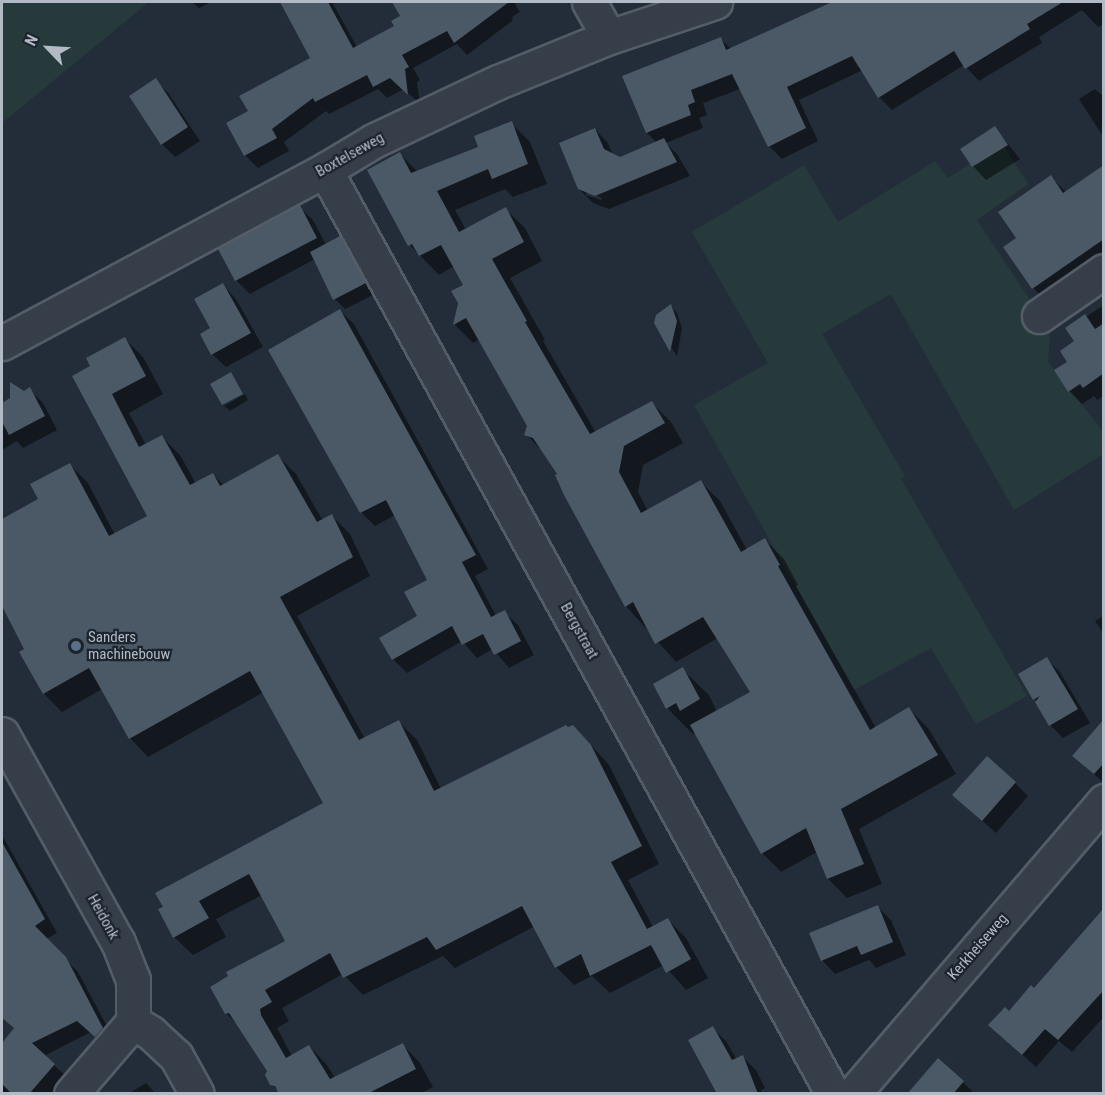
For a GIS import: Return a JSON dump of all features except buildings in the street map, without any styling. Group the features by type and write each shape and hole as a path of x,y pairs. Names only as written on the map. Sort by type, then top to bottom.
{"street":[{"path":"589,2 609,37"},
{"name":"Boxtelseweg","path":"2,343 325,170 373,141 487,87 609,37 715,2"},
{"name":"Bergstraat","path":"325,170 833,1094"},
{"path":"1039,316 1104,272"},
{"name":"Heidonk","path":"2,734 118,942 134,980 133,1022"},
{"name":"Kerkheiseweg","path":"854,1094 1104,801"},
{"path":"71,1094 133,1022 151,1033 176,1056 196,1094"}],"green space":[{"path":"2,2 149,2 2,123"},
{"path":"1002,143 1028,184 977,220 1050,330 1048,362 1103,431 1103,454 1014,510 891,294 822,334 905,476 901,479 1027,696 976,724 931,648 854,690 694,405 768,363 692,232 804,165 838,222 935,161 948,178"}],"place":[{"name":"Sanders machinebouw","path":"76,646"}]}
